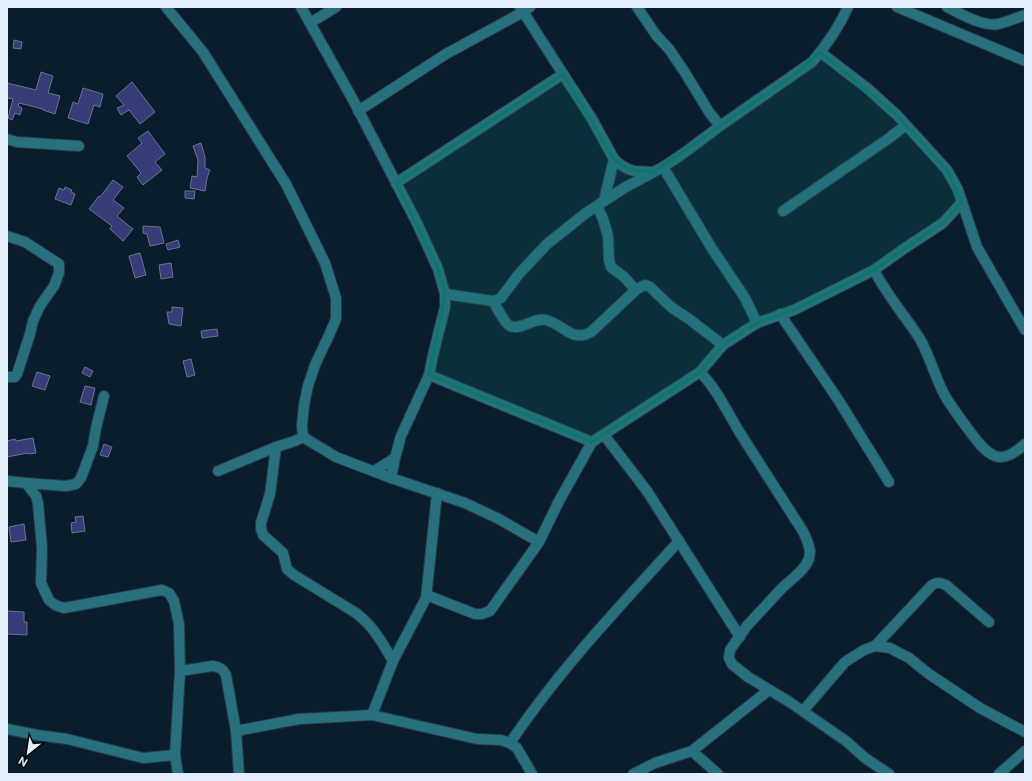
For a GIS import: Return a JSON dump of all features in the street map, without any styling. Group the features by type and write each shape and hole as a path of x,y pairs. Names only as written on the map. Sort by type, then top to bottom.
{"street":[{"path":"166,7 203,52 286,184 325,263 336,298 336,319 315,365 308,386 302,425 303,437"},
{"path":"301,7 417,223 438,269 445,294 445,307 429,375 402,436 391,478"},
{"path":"310,23 336,7"},
{"path":"637,7 656,35 684,71 708,112 720,126"},
{"path":"445,294 493,301 501,298 518,275 547,244 586,213 624,188 663,167 684,153 812,62 833,35 848,7"},
{"path":"897,7 1025,61"},
{"path":"948,7 965,16 987,24 997,24 1025,15"},
{"path":"358,111 446,54 524,9 592,119 614,159 628,169 653,172"},
{"path":"820,52 867,88 897,115 905,126 947,170 958,190 977,247 1025,330"},
{"path":"396,183 563,74"},
{"path":"784,211 905,126"},
{"path":"7,139 17,142 79,146"},
{"path":"614,159 600,204 608,236 609,260 611,267 637,289"},
{"path":"663,167 711,247 745,298 757,323"},
{"path":"426,598 429,596 475,614 482,614 490,611 539,542 559,501 592,442 700,372 723,345 757,323 800,307 874,270 943,223 962,202"},
{"path":"7,236 25,242 54,259 59,264 59,273 54,286 40,306 33,321 17,374 15,377 7,377"},
{"path":"874,270 880,282 921,341 943,391 954,410 975,438 986,450 996,456 1006,457 1025,444"},
{"path":"493,301 506,323 516,328 540,320 547,320 576,335 584,336 591,332 637,289 645,285 650,286 671,308 689,319 723,345"},
{"path":"780,314 839,401 889,482"},
{"path":"700,372 712,386 739,432 804,533 810,550 809,559 805,566 777,593 746,627 730,650 729,658 732,664 739,670 803,711 846,742 865,758 889,774"},
{"path":"429,375 592,442"},
{"path":"7,481 26,484 66,486 76,484 81,478 93,446 104,396"},
{"path":"604,434 647,491 740,637"},
{"path":"218,472 303,437"},
{"path":"303,437 336,457 391,478 465,503 499,519 539,542"},
{"path":"276,447 270,494 260,529 263,535 283,554 287,569 294,575 356,612 366,620 377,634 393,661"},
{"path":"374,471 395,458"},
{"path":"26,484 36,496 38,503 42,548 41,584 49,600 55,605 64,608 162,590 174,601 179,624 180,671 175,755 178,774"},
{"path":"372,715 393,661 426,598 437,494"},
{"path":"510,743 530,713 562,673 617,608 679,541"},
{"path":"803,711 845,662 864,650 875,646 932,585 936,583 940,582 946,585 989,622"},
{"path":"875,646 890,648 909,658 929,674 980,708 1025,732"},
{"path":"180,671 213,666 223,669 226,675 236,731 240,774"},
{"path":"633,774 655,763 692,751 769,690"},
{"path":"236,731 299,719 372,715 477,739 501,740 510,743 517,748 532,774"},
{"path":"7,729 67,739 143,758 175,755"},
{"path":"692,751 718,774"},
{"path":"999,774 1025,751"}],"highlighted area":[{"path":"820,52 897,115 947,170 962,202 943,223 874,270 794,310 757,323 723,345 700,372 592,442 429,375 445,294 438,269 396,183 563,74 614,159 628,169 653,172 795,74"}],"building":[{"path":"14,40 22,42 21,49 13,48"},
{"path":"41,72 53,76 48,93 60,96 55,114 43,109 19,103 18,106 22,108 20,115 15,113 12,120 8,118 13,99 7,98 7,83 36,90"},
{"path":"132,82 155,112 140,124 129,110 121,115 117,108 124,105 116,96"},
{"path":"83,88 103,94 100,107 94,105 88,124 68,118 73,102 78,104"},
{"path":"148,131 165,154 155,162 162,170 143,185 137,177 141,173 127,156 142,143 138,138"},
{"path":"201,143 205,157 205,168 210,170 205,191 190,188 192,176 197,177 198,160 193,146"},
{"path":"113,180 123,187 113,200 124,208 117,216 133,229 123,241 110,229 112,226 89,209"},
{"path":"65,187 72,190 71,192 75,194 71,205 55,199 59,188 64,190"},
{"path":"185,191 195,191 194,199 185,198"},
{"path":"143,226 160,227 164,243 150,246 147,234 143,233"},
{"path":"178,240 180,247 168,250 166,244"},
{"path":"140,253 146,275 135,278 129,256"},
{"path":"171,263 173,277 161,279 159,265"},
{"path":"172,307 183,308 181,326 169,324 167,312 172,312"},
{"path":"217,329 218,336 202,338 201,331"},
{"path":"191,359 195,375 187,377 183,361"},
{"path":"85,367 93,371 90,377 82,373"},
{"path":"37,372 50,376 45,390 32,386"},
{"path":"85,386 95,388 91,405 80,402"},
{"path":"33,438 36,453 7,457 7,441"},
{"path":"104,444 112,447 108,457 100,455"},
{"path":"83,516 85,531 72,533 71,523 76,522 75,517"},
{"path":"24,524 26,540 11,542 9,527"},
{"path":"7,611 24,612 24,622 27,622 27,635 7,634"}]}
